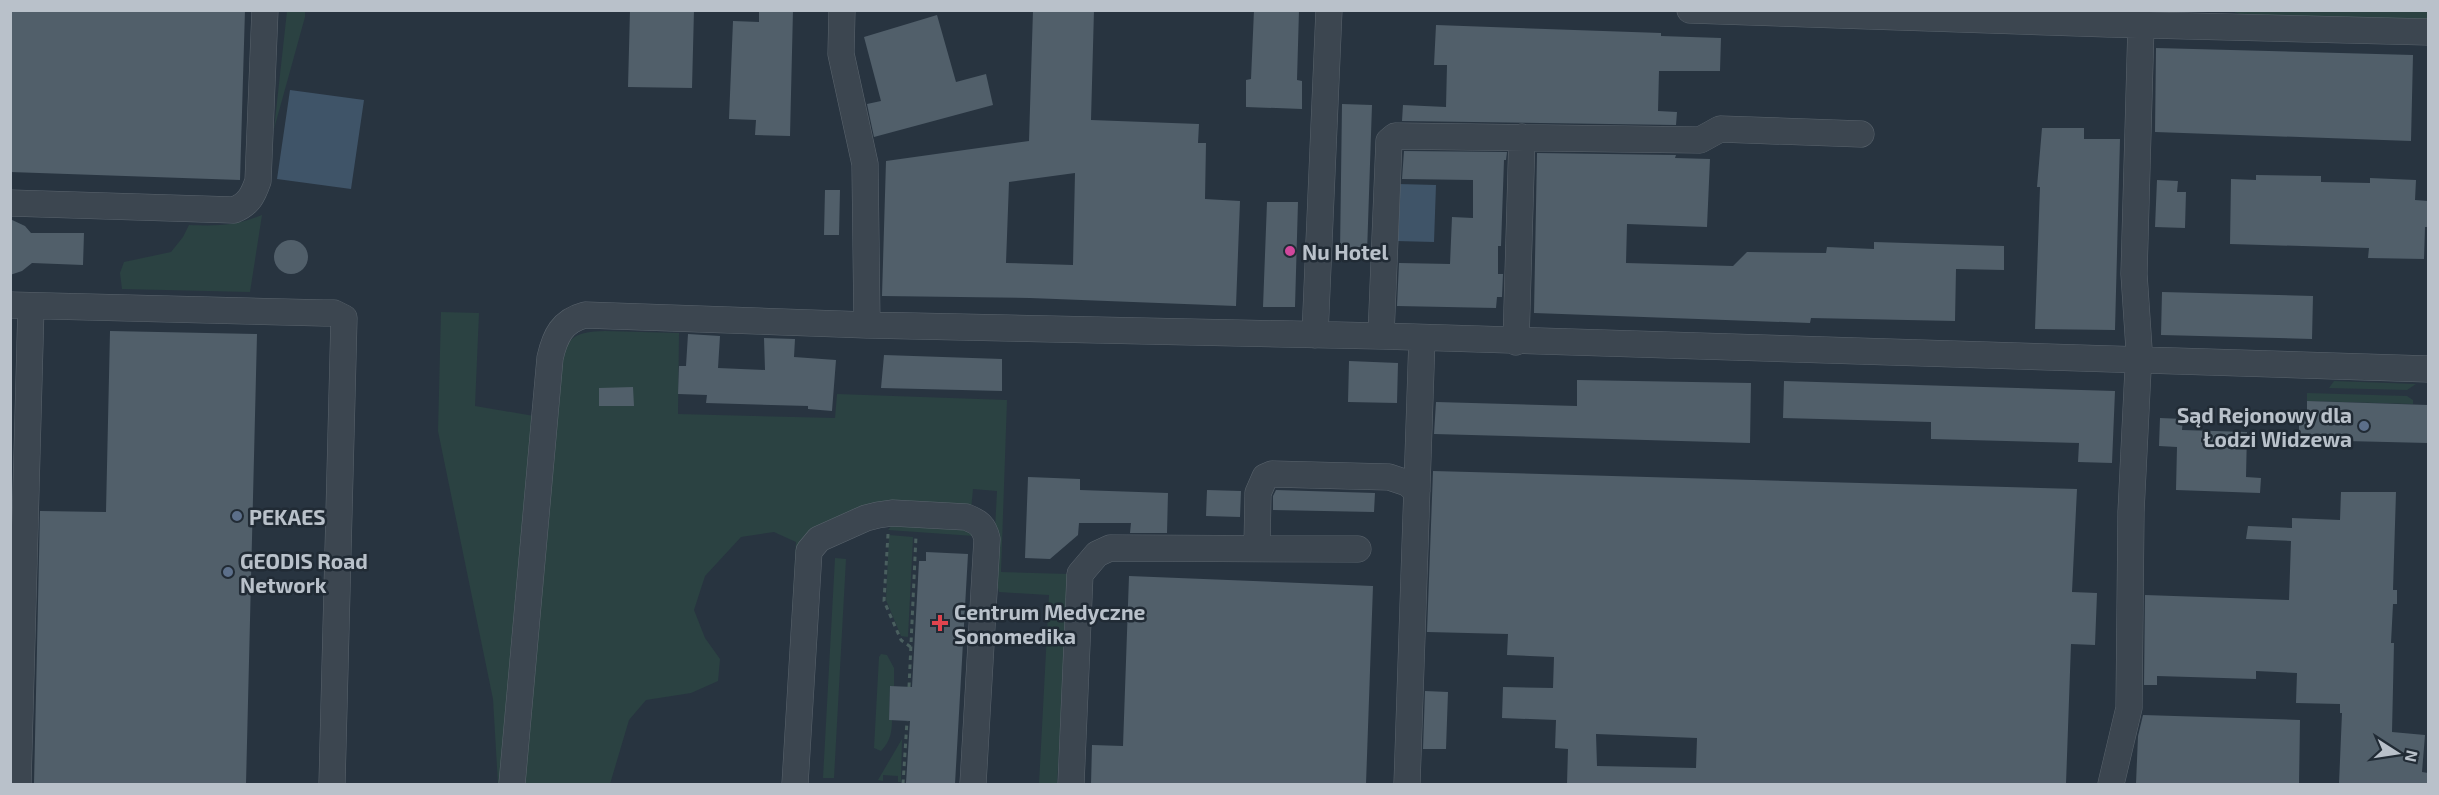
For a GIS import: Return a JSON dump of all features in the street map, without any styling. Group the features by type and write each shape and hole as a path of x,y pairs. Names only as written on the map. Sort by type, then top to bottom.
{"lane":[{"path":"10,203 234,210 245,206 252,197 258,181 266,10"},
{"path":"842,10 841,54 865,164 867,325"},
{"path":"1315,335 1329,10"},
{"path":"1690,10 2141,25 2209,18 2428,32"},
{"path":"2111,784 2129,708 2131,512 2138,360 2134,274 2141,25"},
{"path":"1381,336 1389,141 1395,136 1700,140 1720,129 1861,134"},
{"path":"1516,342 1522,137"},
{"path":"18,784 20,305 334,313 344,318 332,784"},
{"path":"512,784 550,358 554,341 562,327 574,318 585,315 867,325 1381,336 2428,369"},
{"path":"1407,784 1422,338"},
{"path":"1257,548 1258,493 1265,477 1272,474 1389,477 1407,483 1417,491"},
{"path":"795,784 809,551 819,539 866,518 892,513 966,517 977,521 985,529 987,539 973,784"},
{"path":"1071,784 1080,574 1086,564 1097,554 1110,548 1358,549"}],"path":[{"path":"897,534 888,534 884,601 901,640 912,648"},
{"path":"907,535 916,536 909,687"},
{"path":"903,784 907,721"}],"green space":[{"path":"287,11 305,11 305,17 274,129"},
{"path":"2231,11 2428,11 2428,22 2243,15"},
{"path":"262,215 250,292 122,289 120,273 124,262 171,252 189,225 226,224"},
{"path":"441,312 479,313 475,406 534,416 501,784 498,784 493,699 438,431"},
{"path":"605,331 679,333 678,414 835,418 837,394 1007,400 1001,572 1069,574 1057,784 1039,784 1049,595 999,592 993,567 997,491 973,489 971,510 823,527 783,784 796,542 774,532 741,537 705,576 694,610 705,638 720,659 718,681 691,693 646,700 629,720 610,784 517,784 558,363 574,337 580,334"},
{"path":"2334,381 2416,384 2407,390 2329,388"},
{"path":"2307,393 2407,396 2413,400 2413,404 2307,401"},
{"path":"892,525 968,526 974,536 888,530"},
{"path":"889,535 913,537 908,637 901,636 886,600"},
{"path":"835,558 846,559 834,778 823,778"},
{"path":"881,654 887,655 894,668 894,686 890,686 891,733 887,744 881,751 874,748"},
{"path":"902,739 901,782 898,782 898,776 883,775 883,781 878,780"}],"water":[{"path":"290,90 364,100 351,189 277,179"},
{"path":"1398,184 1436,185 1434,242 1396,241"}],"building":[{"path":"10,10 245,10 240,180 10,172"},
{"path":"630,10 694,10 692,88 628,87"},
{"path":"759,10 793,10 790,136 755,135 756,120 729,119 733,21 759,22"},
{"path":"1033,10 1094,10 1091,120 1199,124 1198,143 1206,143 1205,199 1240,201 1236,306 1030,298 882,296 886,161 1029,141","holes":["1075,173 1073,265 1006,263 1009,182"]},
{"path":"1254,10 1299,10 1297,80 1302,81 1302,109 1246,107 1246,80 1251,79"},
{"path":"937,15 956,82 986,74 993,105 874,137 867,104 881,101 864,37"},
{"path":"1436,25 1661,33 1661,36 1721,38 1720,71 1659,71 1658,111 1677,112 1676,125 1402,121 1403,105 1446,107 1447,65 1434,65"},
{"path":"2156,48 2413,55 2411,141 2155,132"},
{"path":"1342,104 1372,105 1367,253 1340,252"},
{"path":"2042,128 2084,128 2084,139 2120,139 2115,330 2035,329 2040,187 2037,187"},
{"path":"1404,151 1507,152 1506,160 1504,160 1501,246 1498,246 1498,274 1503,274 1502,297 1497,297 1496,308 1397,306 1399,263 1450,264 1452,217 1473,218 1473,180 1402,179"},
{"path":"1537,153 1676,155 1675,158 1710,159 1707,227 1627,224 1626,263 1733,266 1747,252 1826,253 1827,247 1874,249 1874,242 2004,246 2004,270 1956,269 1955,321 1811,318 1810,323 1534,313"},
{"path":"2256,175 2321,176 2321,182 2370,183 2370,178 2416,180 2415,200 2428,201 2424,259 2368,258 2369,248 2230,244 2231,179 2256,180"},
{"path":"2157,180 2178,181 2177,192 2186,192 2185,228 2155,227"},
{"path":"825,190 840,190 839,235 824,235"},
{"path":"1267,202 1298,202 1295,307 1263,307"},
{"path":"10,219 25,226 31,233 84,233 83,265 32,263 22,271 10,275"},
{"path":"291,240 303,245 308,257 303,269 291,274 279,269 274,257 279,245"},
{"path":"2162,292 2313,296 2312,339 2161,335"},
{"path":"110,331 257,334 246,784 34,784 40,511 106,512"},
{"path":"688,334 720,336 718,368 765,370 764,338 795,339 794,357 836,360 832,411 808,409 808,406 706,403 707,395 678,394 679,366 686,366"},
{"path":"884,355 1002,359 1002,391 881,388"},
{"path":"1349,361 1398,363 1397,403 1348,402"},
{"path":"1577,380 1751,383 1750,443 1434,434 1436,402 1577,406"},
{"path":"1784,381 2115,391 2112,463 2078,462 2079,443 1931,439 1931,422 1783,418"},
{"path":"633,387 634,406 599,406 599,388"},
{"name":"Sąd Rejonowy dla Łodzi Widzewa","path":"2307,401 2428,405 2428,443 2304,440 2305,434 2299,434 2299,417 2307,417"},
{"path":"2160,418 2183,419 2182,430 2247,432 2246,477 2261,478 2260,493 2176,490 2177,447 2159,446"},
{"path":"1433,471 2077,489 2072,592 2097,593 2095,645 2071,644 2066,784 1567,784 1568,749 1555,748 1556,720 1502,718 1503,687 1553,688 1554,657 1507,655 1508,634 1427,632","holes":["1596,734 1697,738 1696,768 1597,766"]},
{"path":"1028,477 1080,479 1080,490 1168,493 1167,533 1130,533 1131,523 1079,523 1078,535 1050,559 1025,558"},
{"path":"1207,490 1241,491 1240,517 1206,516"},
{"path":"1276,490 1375,493 1374,512 1273,510 1273,496"},
{"path":"2341,492 2396,492 2393,590 2397,590 2397,604 2393,604 2391,643 2394,643 2392,732 2425,735 2422,772 2428,773 2428,784 2339,784 2342,713 2340,713 2340,704 2296,703 2297,673 2256,671 2256,679 2157,676 2157,685 2144,685 2145,595 2289,600 2291,541 2246,539 2248,526 2292,528 2292,518 2340,520"},
{"name":"Centrum Medyczne Sonomedika","path":"926,552 968,554 955,784 906,783 910,721 889,720 890,686 912,687 919,561 926,561"},
{"path":"1129,576 1373,586 1366,784 1091,784 1092,745 1123,746"},
{"path":"1425,691 1448,692 1446,749 1423,749"},
{"path":"2143,715 2300,720 2299,784 2136,784 2138,736"}],"place":[{"name":"Nu Hotel","path":"1290,251"},
{"name":"Sąd Rejonowy dla Łodzi Widzewa","path":"2364,426"},
{"name":"PEKAES","path":"237,516"},
{"name":"GEODIS Road Network","path":"228,572"},
{"name":"Centrum Medyczne Sonomedika","path":"940,623"}]}
